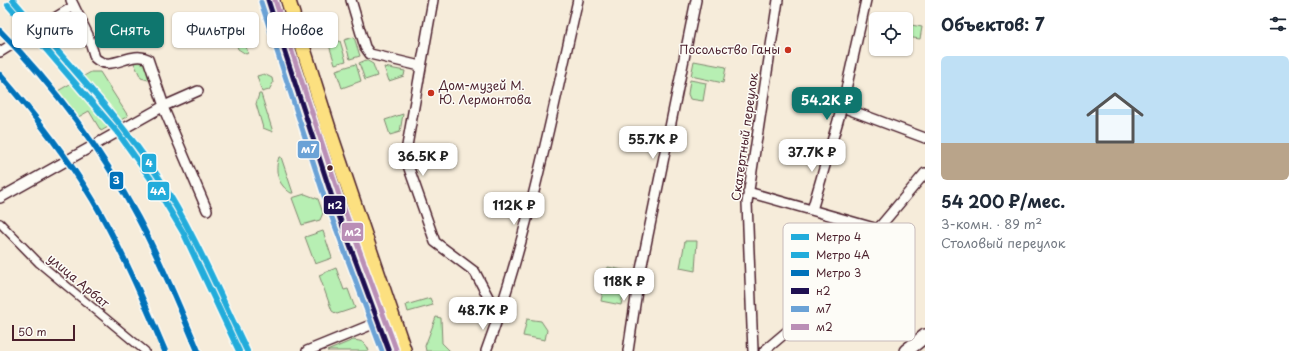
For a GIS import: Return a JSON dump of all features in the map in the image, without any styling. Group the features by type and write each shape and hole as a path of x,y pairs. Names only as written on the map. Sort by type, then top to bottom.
{"main road":[{"path":"268,0 327,183 389,351"},
{"path":"288,0 330,133 404,351"},
{"path":"906,351 925,336"}],"street":[{"path":"351,0 365,47 370,54 420,66"},
{"path":"433,0 405,155 406,161 436,242 475,272 498,318"},
{"path":"486,351 498,318 525,224 578,0"},
{"path":"628,351 638,284 696,0"},
{"name":"Скатертный переулок","path":"753,351 748,192 778,0"},
{"path":"812,210 842,107 866,0"},
{"path":"0,52 73,3 88,35 95,58 107,64 137,57 148,59 163,106 207,210"},
{"path":"0,198 163,106 198,91"},
{"path":"842,107 925,138"},
{"path":"884,223 925,173"},
{"path":"748,192 855,223"},
{"name":"улица Арбат","path":"0,224 39,263 145,351"},
{"path":"307,351 378,322"},
{"path":"764,351 783,335"}],"green space":[{"path":"913,25 922,27 920,39 913,38"},
{"path":"354,37 360,56 350,59 344,40"},
{"path":"340,41 346,61 335,64 330,48 338,48 338,42"},
{"path":"246,48 248,53 246,54 238,49"},
{"path":"137,59 148,62 153,78 148,80 141,78 133,61"},
{"path":"366,60 373,64 377,76 365,80 359,63"},
{"path":"694,61 726,67 723,83 691,76"},
{"path":"356,64 361,81 342,88 336,70"},
{"path":"384,67 405,71 404,76 389,81"},
{"path":"91,72 100,72 128,116 101,131 89,111 73,120 56,92"},
{"path":"264,74 272,78 273,83 269,90 262,92 257,76"},
{"path":"690,80 706,83 703,101 690,99 688,94"},
{"path":"259,94 261,94 273,132 263,128 256,104"},
{"path":"403,114 400,132 390,135 385,120"},
{"path":"634,133 651,137 648,149 631,146"},
{"path":"279,157 281,157 293,193 283,186 278,177 277,167"},
{"path":"305,194 318,199 323,213 320,220 302,225 292,198"},
{"path":"323,231 332,258 315,264 305,237"},
{"path":"685,241 697,241 695,271 680,268"},
{"path":"608,267 628,271 621,305 601,301"},
{"path":"336,268 344,290 348,289 355,308 337,314 332,311 319,275"},
{"path":"430,298 433,305 408,312 406,305"},
{"path":"436,317 441,318 442,343 450,351 426,351 425,346"},
{"path":"527,319 541,321 547,330 545,340 523,336"},
{"path":"353,340 363,342 369,351 327,351"}],"metro line":[{"name":"4","path":"13,0 108,109 159,178 195,241 247,351"},
{"name":"4А","path":"8,5 118,133 153,182 184,234 239,351"},
{"name":"3","path":"0,31 40,74 76,120 93,143 124,192 170,284 198,351"},
{"name":"3","path":"0,75 49,135 93,200 122,255 165,351"}],"transit line":[{"name":"н2","path":"268,0 332,197 389,351"},
{"name":"м2","path":"275,0 339,195 396,349"},
{"name":"м7","path":"261,2 325,199 382,351"}],"place":[{"name":"Посольство Ганы","path":"788,50"},
{"name":"Дом-музей М. Ю. Лермонтова","path":"431,93"}]}
